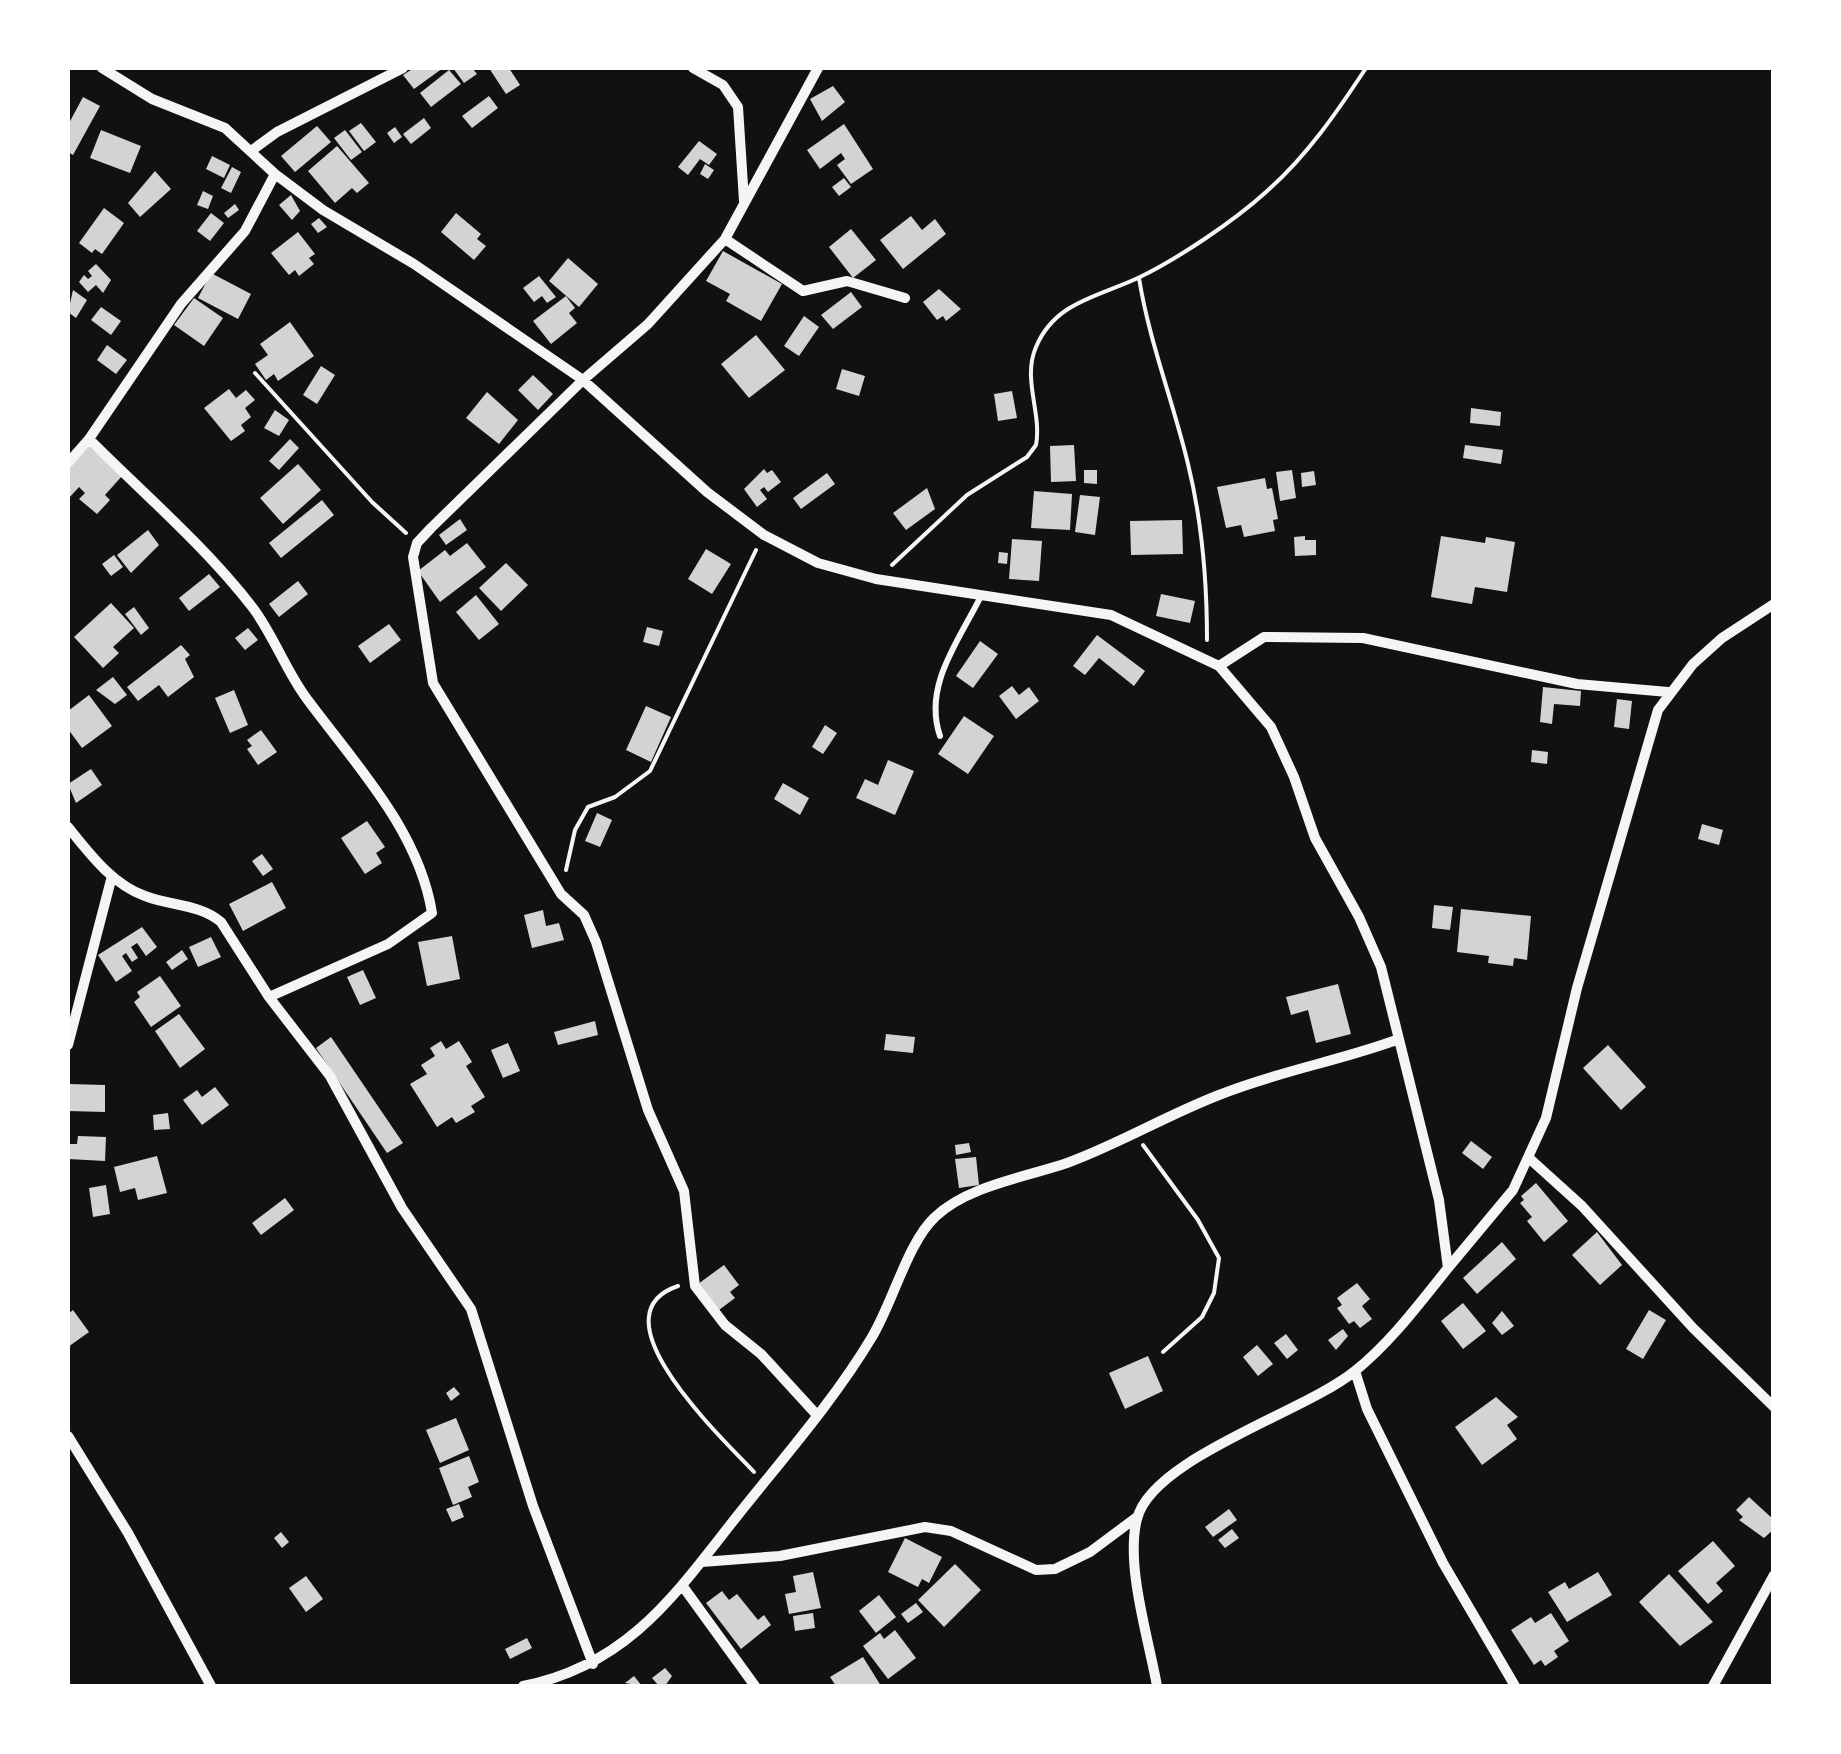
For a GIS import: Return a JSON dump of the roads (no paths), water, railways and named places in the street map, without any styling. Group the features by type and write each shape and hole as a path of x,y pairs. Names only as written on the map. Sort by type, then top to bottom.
{"street":[{"path":"102,68 152,99 225,128 274,174 583,380 707,492 764,535 818,562 876,579 1110,615 1219,666 1270,728 1294,777 1314,838 1360,917 1381,967 1439,1200 1448,1268"},
{"path":"251,151 277,132 403,68"},
{"path":"692,68 733,94 738,107 744,202"},
{"path":"816,1414 761,1354 725,1325 696,1286 684,1190 648,1110 596,942 584,915 560,894 434,683 412,557 417,543 583,380 648,324 725,239 818,68"},
{"path":"68,462 89,439 181,304 245,231 274,174"},
{"path":"725,239 803,291 847,281 905,298"},
{"path":"89,439 224,571 257,613 302,692 399,823 427,881 432,913 408,933 268,997"},
{"path":"702,1562 780,1556 925,1527 952,1531 1036,1570 1055,1569 1090,1552 1137,1517 1161,1482 1355,1371 1404,1323 1514,1190 1546,1118 1642,757 1668,692 1722,638 1774,604"},
{"path":"1219,666 1264,637 1363,638 1577,684 1668,692"},
{"path":"68,827 112,876 146,897 210,913 268,997 330,1076 402,1208 471,1309 533,1506 592,1664"},
{"path":"68,1046 112,876"},
{"path":"524,1686 555,1680 592,1664 646,1624 684,1588 872,1337 896,1293 915,1243 937,1214 969,1197 1072,1161 1217,1095 1399,1039"},
{"path":"1530,1159 1582,1206 1693,1328 1774,1406"},
{"path":"1355,1371 1368,1409 1443,1564 1515,1686"},
{"path":"68,1436 128,1533 211,1686"},
{"path":"1137,1517 1135,1550 1157,1686"},
{"path":"1713,1686 1774,1576"},
{"path":"684,1588 754,1686"}],"lane":[{"path":"940,736 933,714 938,679 980,598"}]}
